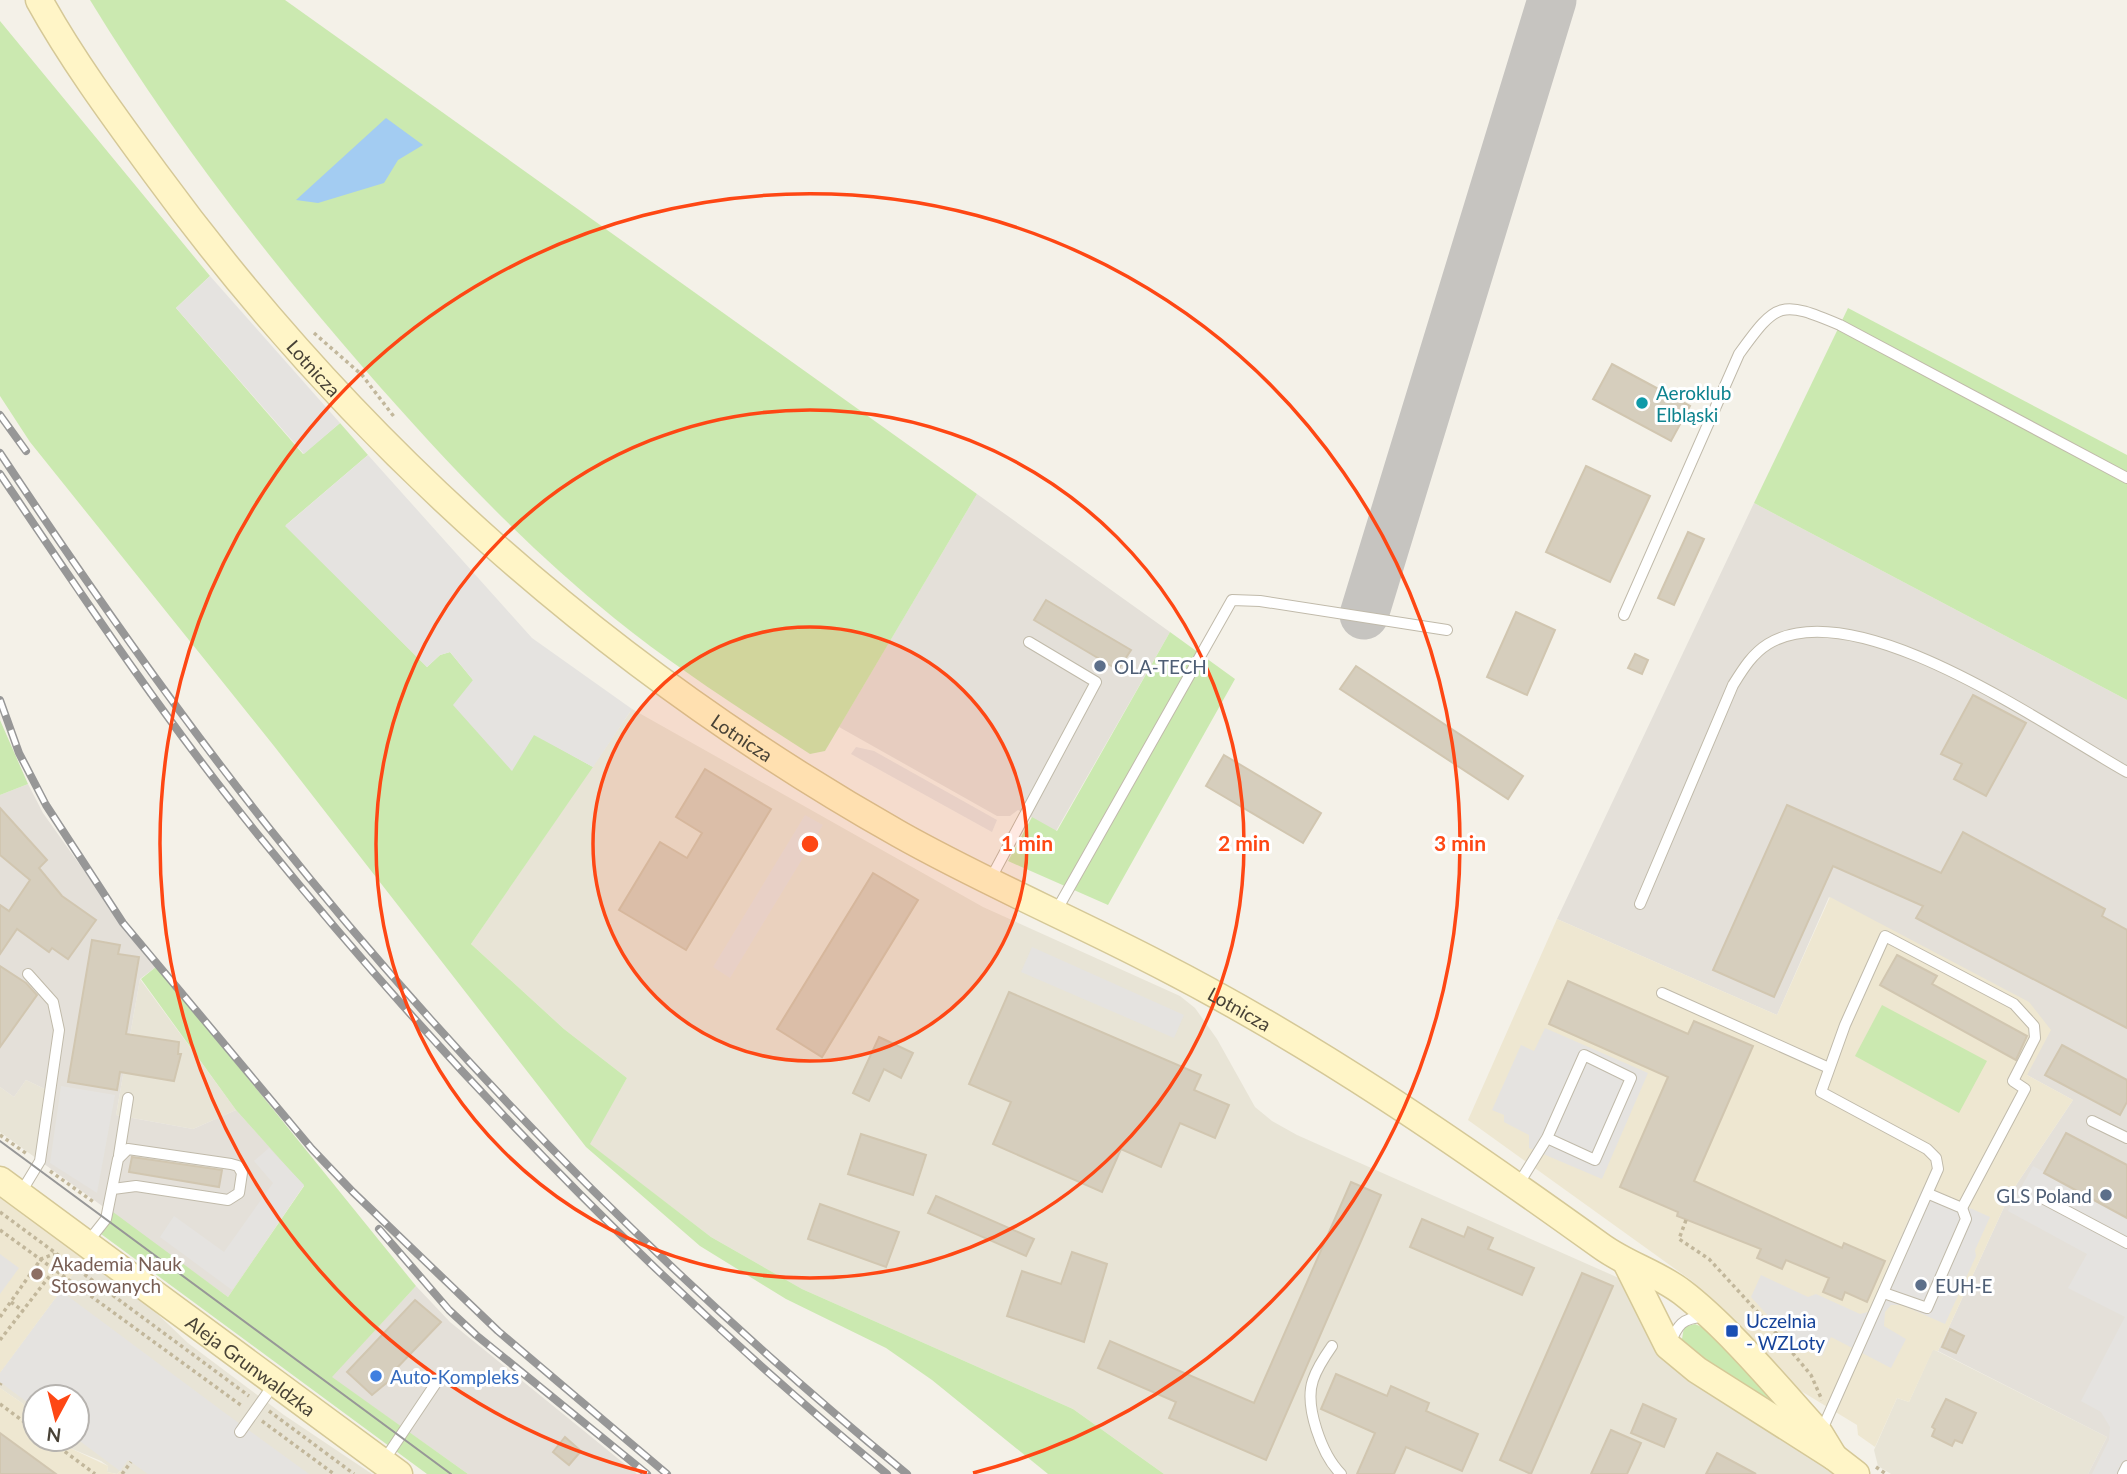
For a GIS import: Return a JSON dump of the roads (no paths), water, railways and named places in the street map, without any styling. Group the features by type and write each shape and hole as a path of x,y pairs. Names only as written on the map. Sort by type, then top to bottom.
{"street":[{"name":"Lotnicza","path":"39,0 124,130 231,274 315,371 448,507 576,615 714,718 902,836 1161,965 1264,1021 1375,1089 1518,1185 1626,1262 1652,1273 1684,1294 1825,1426 1834,1457"},
{"name":"Aleja Grunwaldzka","path":"10,1187 391,1468"},
{"name":"Lotnicza","path":"1626,1262 1668,1346"},
{"path":"1668,1346 1697,1370 1834,1457 1865,1470"}],"lane":[{"path":"1624,615 1739,354 1761,324 1784,308 1799,307 1840,325 2127,478"},
{"path":"1055,913 1232,600 1260,601 1447,630"},
{"path":"1640,904 1734,685 1757,653 1784,637 1827,630 1869,637 2006,699 2127,772"},
{"path":"989,881 1096,682 1029,642"},
{"path":"1825,1426 1938,1169 1936,1158 1927,1149 1821,1092 1885,936 2014,1004 2034,1026 2035,1038 2012,1081 2025,1089 1962,1208"},
{"path":"10,1187 40,1161 60,1030 53,1002 28,974"},
{"path":"1662,993 1829,1069"},
{"path":"1518,1185 1547,1139 1584,1055 1631,1078 1595,1160 1547,1139"},
{"path":"87,1243 106,1219 128,1098"},
{"path":"2092,1121 2127,1138"},
{"path":"113,1189 136,1186 228,1200 235,1198 242,1184 241,1169 231,1164 136,1148 124,1151 118,1159"},
{"path":"1884,1293 1927,1308 1966,1219 1962,1208 1929,1194"},
{"path":"2044,1199 2127,1243"},
{"path":"1668,1346 1678,1324 1685,1319 1707,1316"},
{"path":"1332,1346 1312,1382 1311,1406 1327,1455 1340,1474"},
{"path":"391,1468 438,1380"},
{"path":"240,1432 275,1383"},
{"path":"2123,1474 2127,1466"}],"water":[{"path":"386,118 423,145 398,160 384,183 318,203 296,200"}],"tram line":[{"path":"0,1141 451,1474"}],"railway":[{"path":"0,415 26,451"},
{"path":"0,453 97,596 198,736 269,828 415,1002 492,1086 652,1248 820,1401 907,1474"},
{"path":"0,474 125,658 224,792 330,922 404,1007 479,1090 636,1250 801,1402 887,1474"},
{"path":"0,700 19,753 46,805 123,923 312,1149 498,1331 667,1474"},
{"path":"379,1229 449,1310 476,1335 647,1474"}],"place":[{"name":"Aeroklub Elbląski","path":"1642,403"},
{"name":"OLA-TECH","path":"1100,666"},
{"name":"GLS Poland","path":"2106,1195"},
{"name":"Akademia Nauk Stosowanych","path":"37,1274"},
{"name":"EUH-E","path":"1921,1285"},
{"name":"Uczelnia - WZLoty","path":"1732,1331"},
{"name":"Auto-Kompleks","path":"376,1376"}]}
